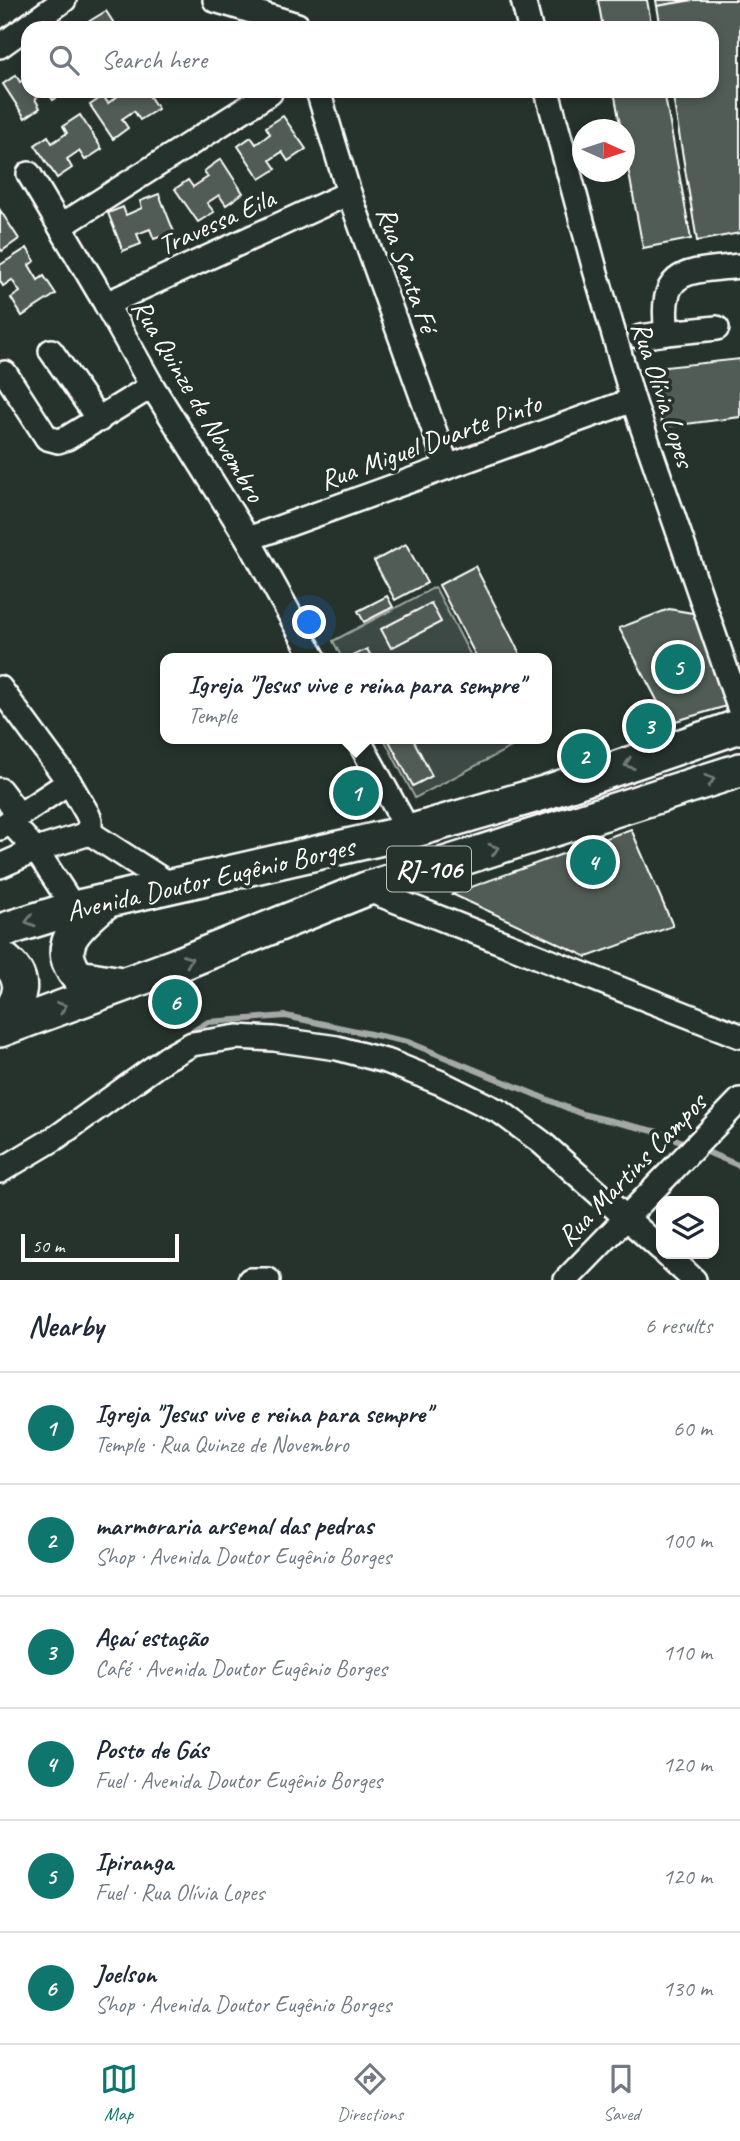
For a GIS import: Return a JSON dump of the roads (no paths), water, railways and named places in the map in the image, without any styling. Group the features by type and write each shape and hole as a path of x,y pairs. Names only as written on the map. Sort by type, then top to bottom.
{"highway":[{"name":"Avenida Doutor Eugênio Borges","path":"0,931 74,908 409,832 544,793 740,726"},
{"name":"Avenida Doutor Eugênio Borges","path":"0,1030 124,985 366,889 740,770"},
{"path":"106,901 71,936 66,948 68,965 78,977 124,985"},
{"path":"0,957 15,972 20,988 14,1009 0,1022"}],"street":[{"path":"35,21 64,0"},
{"path":"215,0 280,21"},
{"path":"523,0 528,21"},
{"path":"0,46 21,31"},
{"path":"61,226 262,98"},
{"name":"Rua Santa Fé","path":"320,98 349,193 447,466"},
{"name":"Rua Olívia Lopes","path":"549,98 633,400 740,710"},
{"name":"Rua Quinze de Novembro","path":"29,174 152,386 248,539 311,653"},
{"name":"Travessa Eila","path":"106,304 349,193"},
{"path":"667,333 664,307 666,296 680,277 692,272 740,266"},
{"path":"640,337 717,328"},
{"path":"51,351 99,420"},
{"path":"5,373 47,438 58,441 99,420 152,386"},
{"name":"Rua Miguel Duarte Pinto","path":"248,539 633,400"},
{"path":"0,688 69,782 90,820 90,833"},
{"path":"361,744 409,832"},
{"path":"9,822 69,782"},
{"path":"0,790 9,822 36,850 74,908"},
{"path":"0,866 36,850 90,833"},
{"path":"90,833 172,886"},
{"path":"366,889 740,1035"},
{"path":"0,1171 58,1137 167,1058 192,1044 237,1037 274,1039 337,1048 389,1062 441,1083 502,1113 541,1142 656,1244"},
{"name":"Rua Martins Campos","path":"566,1280 740,1100"},
{"path":"671,1259 694,1280"},
{"path":"250,1280 268,1280"}],"waterway":[{"path":"187,1035 208,1022 286,1016 408,1042 582,1114 658,1132 690,1145"},
{"path":"700,1149 740,1166"}],"place":[{"name":"Ipiranga","path":"678,667"},
{"name":"Açaí estação","path":"649,726"},
{"name":"marmoraria arsenal das pedras","path":"584,756"},
{"name":"Igreja \"Jesus vive e reina para sempre\"","path":"356,793"},
{"name":"Posto de Gás","path":"593,862"},
{"name":"Joelson","path":"175,1002"}]}
